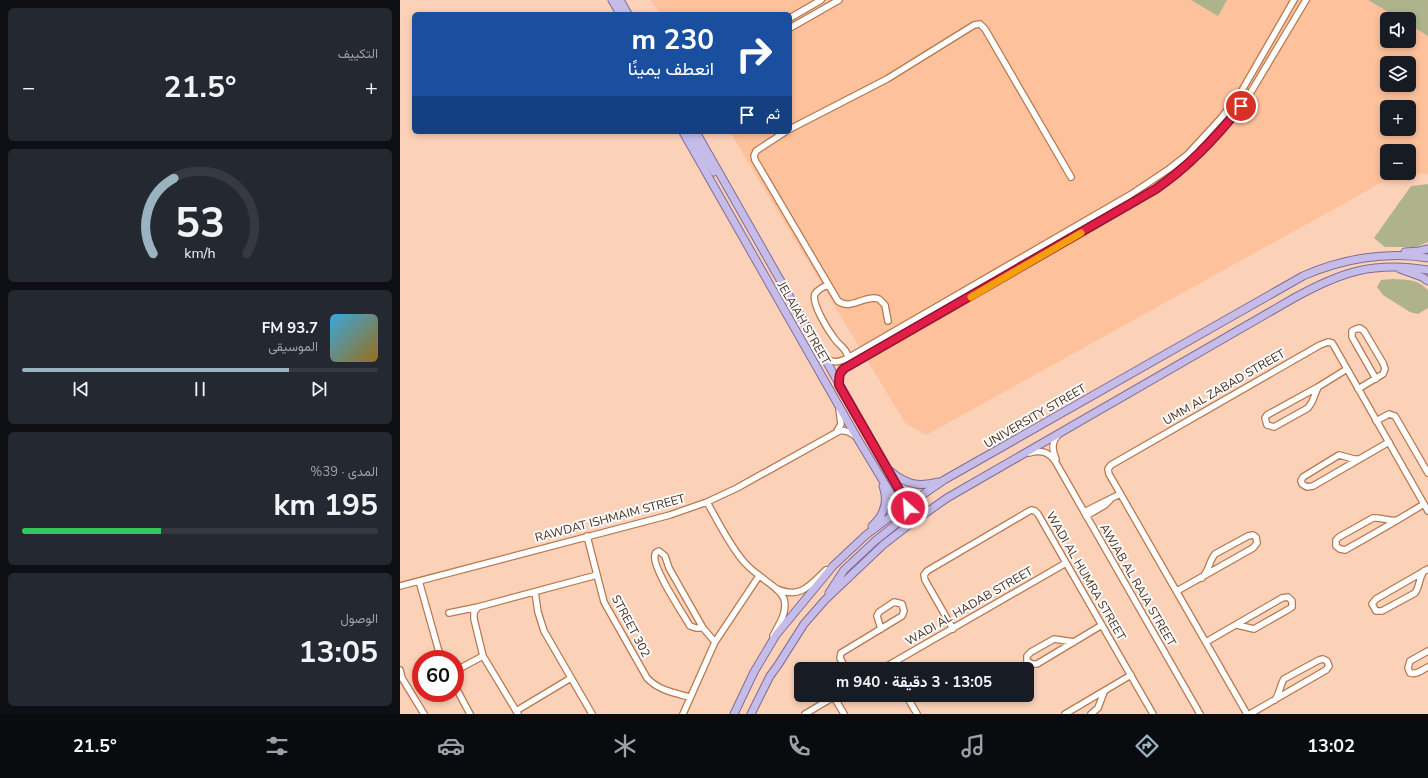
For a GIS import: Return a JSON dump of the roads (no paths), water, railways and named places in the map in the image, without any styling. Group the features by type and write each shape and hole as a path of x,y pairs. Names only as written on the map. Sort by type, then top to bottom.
{"main road":[{"path":"607,0 614,12"},
{"path":"612,0 619,12"},
{"path":"620,0 627,12"},
{"name":"JELAIAH STREET","path":"684,134 838,405 910,524"},
{"path":"691,134 721,185 729,190"},
{"name":"JELAIAH STREET","path":"698,134 908,505"},
{"path":"1393,256 1399,253 1428,249"},
{"name":"UNIVERSITY STREET","path":"734,714 754,672 770,645 804,600 840,559 866,535 944,480 1303,276 1345,261 1363,258 1393,256 1428,258"},
{"path":"1392,267 1422,277 1428,281"},
{"path":"752,714 770,676 804,624 825,600 883,545 947,498 1333,278 1356,270 1392,267 1428,270"},
{"path":"887,468 904,481 917,485 927,485 944,480"},
{"path":"866,535 881,517 885,509 885,492 880,476"},
{"path":"825,600 838,576 875,541 905,517 908,512 908,505"}],"street":[{"path":"792,17 821,0"},
{"path":"792,27 839,0"},
{"path":"823,356 836,363 856,354 1130,195 1169,169 1205,136 1234,101 1294,0"},
{"path":"839,385 841,372 845,368 1135,202 1175,176 1211,142 1241,106 1306,0"},
{"path":"792,128 887,79 974,25 980,24 985,29 1072,177"},
{"path":"782,134 756,151 754,157 836,299 843,304 848,305 874,298 879,299 886,305 888,321"},
{"path":"828,285 820,288 816,293 814,302 834,339 846,351 848,358"},
{"path":"1358,390 1376,379 1384,373 1385,366 1363,330 1356,328 1352,332 1352,336 1376,379"},
{"name":"UMM AL ZABAD STREET","path":"1248,714 1120,494 1108,472 1111,465 1323,343 1328,342 1332,343 1428,510"},
{"path":"856,354 856,357 859,360"},
{"path":"1318,387 1308,408 1274,427 1269,426 1266,423 1265,418 1267,415 1347,369"},
{"path":"837,432 841,424 838,405"},
{"path":"1376,420 1388,414 1395,416 1428,473"},
{"name":"AWJAB AL RAJA STREET","path":"1059,467 1052,446 1056,436 1068,428"},
{"path":"837,432 845,430 856,436"},
{"name":"RAWDAT ISHMAIM STREET","path":"400,586 670,515 707,502 737,488 837,432"},
{"path":"1360,459 1339,455 1306,474 1302,479 1302,484 1307,487 1313,486 1360,459 1389,442"},
{"name":"AWJAB AL RAJA STREET","path":"1020,456 1035,451 1044,452 1053,458 1200,714"},
{"path":"1085,514 1102,502 1110,500 1120,494"},
{"path":"707,502 733,548 743,561 776,589 784,600 785,611 770,645"},
{"path":"1397,520 1389,521 1373,518 1339,537 1336,540 1336,546 1345,550 1397,520 1424,504"},
{"name":"WADI AL HUMRA STREET","path":"953,628 925,580 924,575 927,571 1031,510 1035,511 1153,714"},
{"path":"1177,591 1202,578 1253,548 1257,543 1256,537 1253,535 1248,536 1215,554 1212,557 1207,572 1202,578"},
{"name":"STREET 302","path":"587,536 604,602 647,678 659,688 689,697"},
{"path":"703,628 690,626 657,571 654,556 655,553 659,551 665,556 669,568 703,628 715,642"},
{"path":"776,589 791,593 799,592 811,584 836,560 840,559"},
{"name":"WADI AL HADAB STREET","path":"898,662 953,628 1066,563"},
{"path":"1426,570 1422,575 1416,592 1382,611 1376,611 1374,609 1372,604 1376,599 1426,570"},
{"path":"449,613 478,607 597,575"},
{"path":"683,714 689,697 715,642 759,576"},
{"path":"419,581 438,650"},
{"path":"535,592 538,612 544,631 592,714"},
{"path":"1206,642 1282,598 1288,597 1292,601 1292,606 1290,609 1257,628 1250,629 1237,625"},
{"path":"842,662 840,658 841,653 881,629 902,616 904,612 902,604 894,602 879,612 877,616 881,629"},
{"path":"478,607 474,612 474,619 483,656 517,712 571,678"},
{"path":"1074,642 1054,639 1030,652 1027,656 1027,661 1032,664 1037,664 1074,642 1102,625"},
{"path":"1428,651 1410,661 1408,668 1410,673 1414,674 1428,667"},
{"path":"464,666 483,656"},
{"path":"1248,714 1275,700 1326,670 1329,666 1327,661 1323,659 1319,660 1284,679 1279,694 1275,700"},
{"path":"400,670 401,678 424,714"},
{"path":"1065,714 1131,676"},
{"path":"1091,714 1098,708 1104,692"},
{"path":"463,702 469,714"},
{"path":"805,714 826,702"},
{"path":"839,702 844,714"},
{"path":"910,702 917,714"}]}
